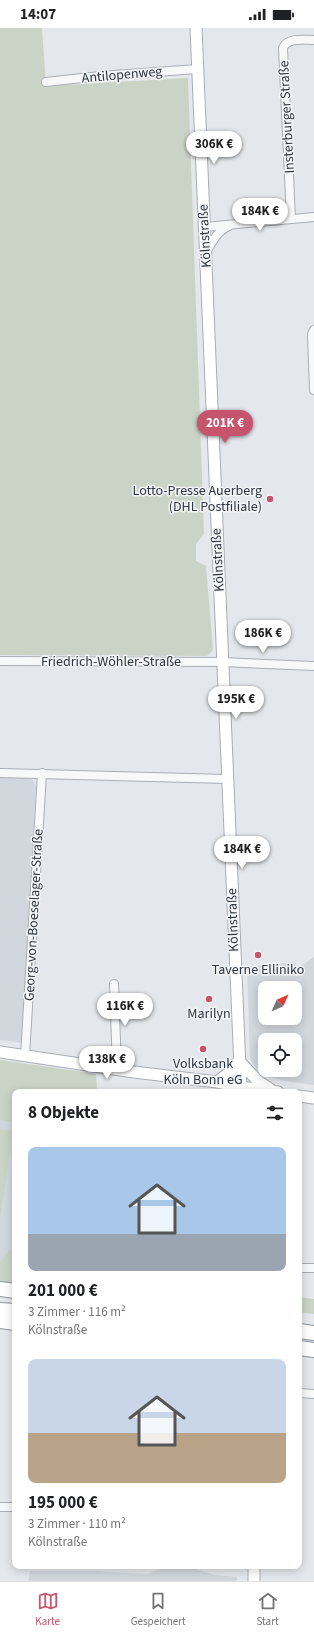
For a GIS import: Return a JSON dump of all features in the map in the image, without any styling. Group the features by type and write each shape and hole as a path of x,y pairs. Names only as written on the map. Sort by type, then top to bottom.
{"highway":[{"path":"0,1288 12,1290"},
{"path":"0,1296 12,1298"},
{"path":"0,1310 12,1311"},
{"path":"0,1321 12,1322"},
{"path":"302,1331 314,1333"},
{"path":"302,1348 314,1350"}],"main road":[{"name":"Kölnstraße","path":"196,28 241,1089"},
{"path":"0,1052 117,1070 217,1082 241,1089"},
{"path":"217,1082 230,1072 239,1061 267,1089"},
{"path":"302,1096 314,1098"},
{"path":"254,1569 254,1581"}],"street":[{"name":"Insterburger Straße","path":"291,219 284,48 289,42 314,40"},
{"name":"Antilopenweg","path":"46,82 100,76 198,69"},
{"path":"205,227 314,217"},
{"path":"206,252 221,230 234,224"},
{"path":"314,330 312,334 314,390"},
{"name":"Friedrich-Wöhler-Straße","path":"0,661 222,662 314,666"},
{"path":"0,773 227,779"},
{"name":"Georg-von-Boeselager-Straße","path":"25,1056 42,774"},
{"path":"114,984 117,1070"},
{"path":"302,1268 314,1268"},
{"path":"302,1393 314,1394"},
{"path":"0,1508 12,1507"}],"shaded area":[{"path":"0,777 28,778 33,780 36,786 22,1043 0,1040"},
{"path":"314,957 314,1085 285,1081 270,1077 302,1077 302,1033 258,1033 258,1070 250,1058 247,967 295,962 298,968"},
{"path":"0,1060 96,1074 97,1089 12,1089 12,1273 0,1271"},
{"path":"160,1569 197,1569 214,1575 237,1577 237,1581 28,1581 30,1571 95,1571 147,1574"}],"green space":[{"path":"0,28 42,28 46,86 188,78 204,534 196,544 196,561 206,566 213,650 207,656 0,655"},
{"path":"0,1060 96,1074 97,1089 12,1089 12,1122 0,1120"},
{"path":"0,1129 12,1131 12,1138 0,1219"},
{"path":"12,1247 12,1283 0,1281 0,1262"},
{"path":"302,1297 314,1299 314,1314 302,1312"}],"place":[{"name":"Lotto-Presse Auerberg (DHL Postfiliale)","path":"270,499"},
{"name":"Taverne Elliniko","path":"258,955"},
{"name":"Marilyn","path":"209,999"},
{"name":"Volksbank Köln Bonn eG","path":"203,1049"}]}
